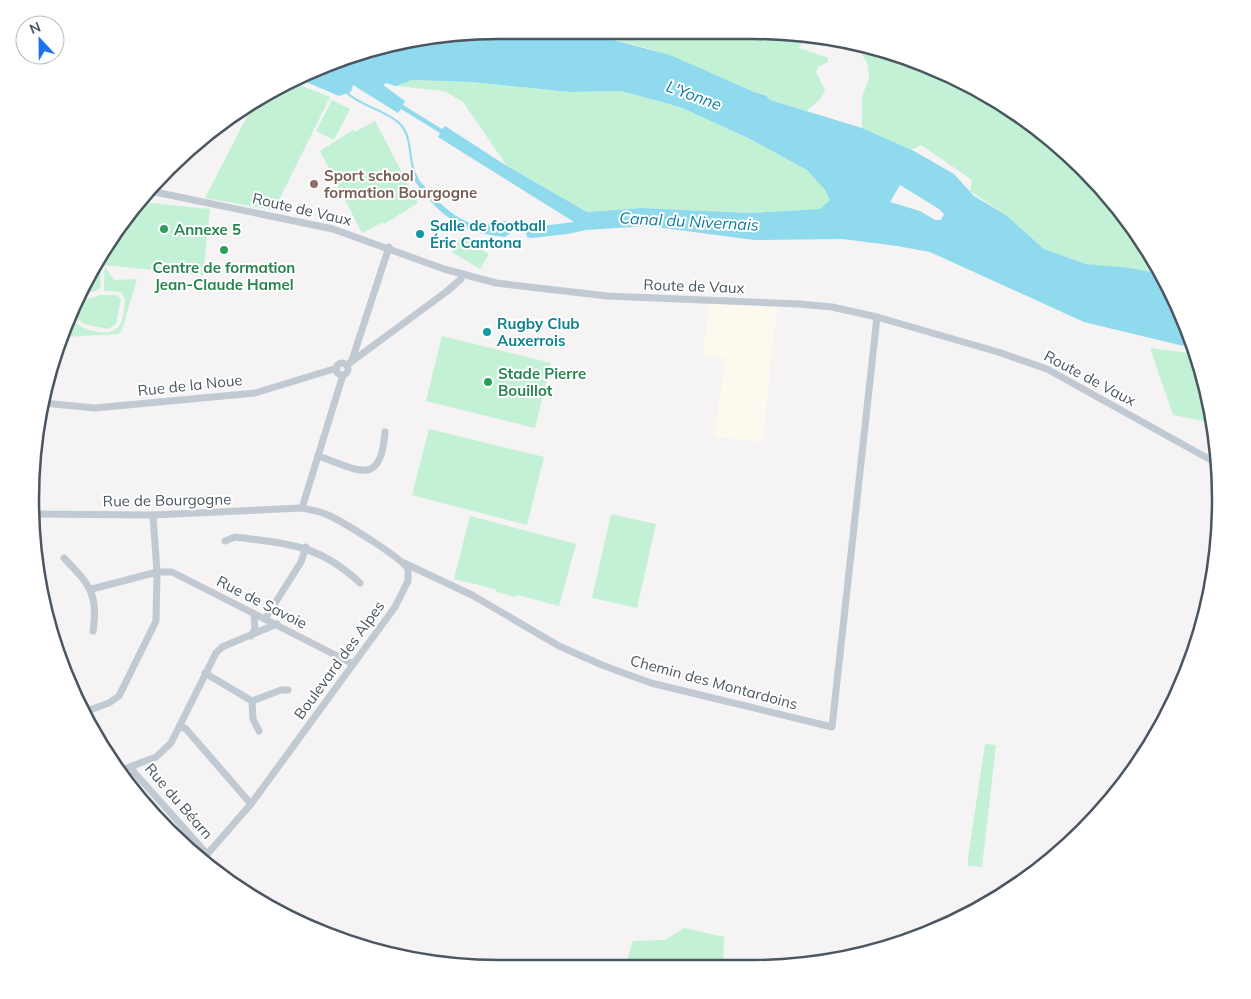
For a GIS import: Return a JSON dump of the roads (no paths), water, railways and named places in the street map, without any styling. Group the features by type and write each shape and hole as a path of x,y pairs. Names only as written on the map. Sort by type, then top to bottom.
{"street":[{"name":"Route de Vaux","path":"157,192 309,222 389,247 462,274 496,283 572,293 638,298 799,304 832,307 877,317 998,352 1047,370 1210,460"},
{"path":"389,247 348,372 344,375 302,508 335,518 404,563"},
{"path":"350,363 446,292 461,279 462,274"},
{"name":"Chemin des Montardoins","path":"404,563 472,595 559,646 602,665 651,682 832,727 877,317"},
{"name":"Rue de la Noue","path":"49,404 95,408 255,392 336,368 341,364 350,363"},
{"path":"336,368 339,374 344,375"},
{"path":"318,456 361,470 370,470 378,465 381,459 385,432"},
{"name":"Rue de Bourgogne","path":"39,514 153,515 302,508"},
{"path":"90,710 112,702 122,691 156,621 157,572 153,515"},
{"path":"225,541 235,537 306,547 318,551 346,569 360,582"},
{"path":"265,619 301,562 306,547"},
{"path":"64,558 92,589 95,615 93,631"},
{"name":"Boulevard des Alpes","path":"206,855 251,804 401,598 409,577 404,563"},
{"path":"92,589 157,572"},
{"name":"Rue de Savoie","path":"157,572 172,572 353,664"},
{"path":"251,636 255,629 254,614"},
{"path":"125,768 156,757 171,743 205,673 216,653 222,647 277,624"},
{"path":"205,673 252,701"},
{"path":"252,701 281,690 288,690"},
{"path":"252,701 253,719 259,731"},
{"path":"180,726 186,729 251,804"},
{"name":"Rue du Béarn","path":"132,766 134,772 198,847"}],"water":[{"path":"500,39 610,39 670,55 754,92 766,95 770,100 862,128 914,151 954,174 974,196 1006,215 1044,249 1086,264 1153,272 1186,347 1084,322 930,252 897,246 842,239 754,240 648,226 586,230 568,234 527,237 525,228 574,222 438,137 440,133 401,109 398,113 353,85 351,92 339,96 306,82 351,63 380,54 439,43","holes":["412,80 471,82 570,92 621,91 680,107 748,138 807,170 825,190 830,200 820,209 750,213 641,208 587,212 507,166 445,126 442,129 403,105 405,101 383,85 386,83 396,86","900,185 944,214 941,220 935,220 920,211 890,202"]},
{"path":"412,177 417,178 443,206 458,217 479,225 502,221 511,222 510,233 505,237 489,235 462,226 440,211"}],"waterway":[{"path":"347,93 400,124 407,136 413,166 418,179"}],"place":[{"name":"Sport school formation Bourgogne","path":"314,184"},
{"name":"Annexe 5","path":"164,229"},
{"name":"Salle de football Éric Cantona","path":"420,234"},
{"name":"Centre de formation Jean-Claude Hamel","path":"224,250"},
{"name":"Rugby Club Auxerrois","path":"487,332"},
{"name":"Stade Pierre Bouillot","path":"488,382"}],"water label":[{"name":"L'Yonne","path":"694,95"},
{"name":"Canal du Nivernais","path":"689,221"}]}
